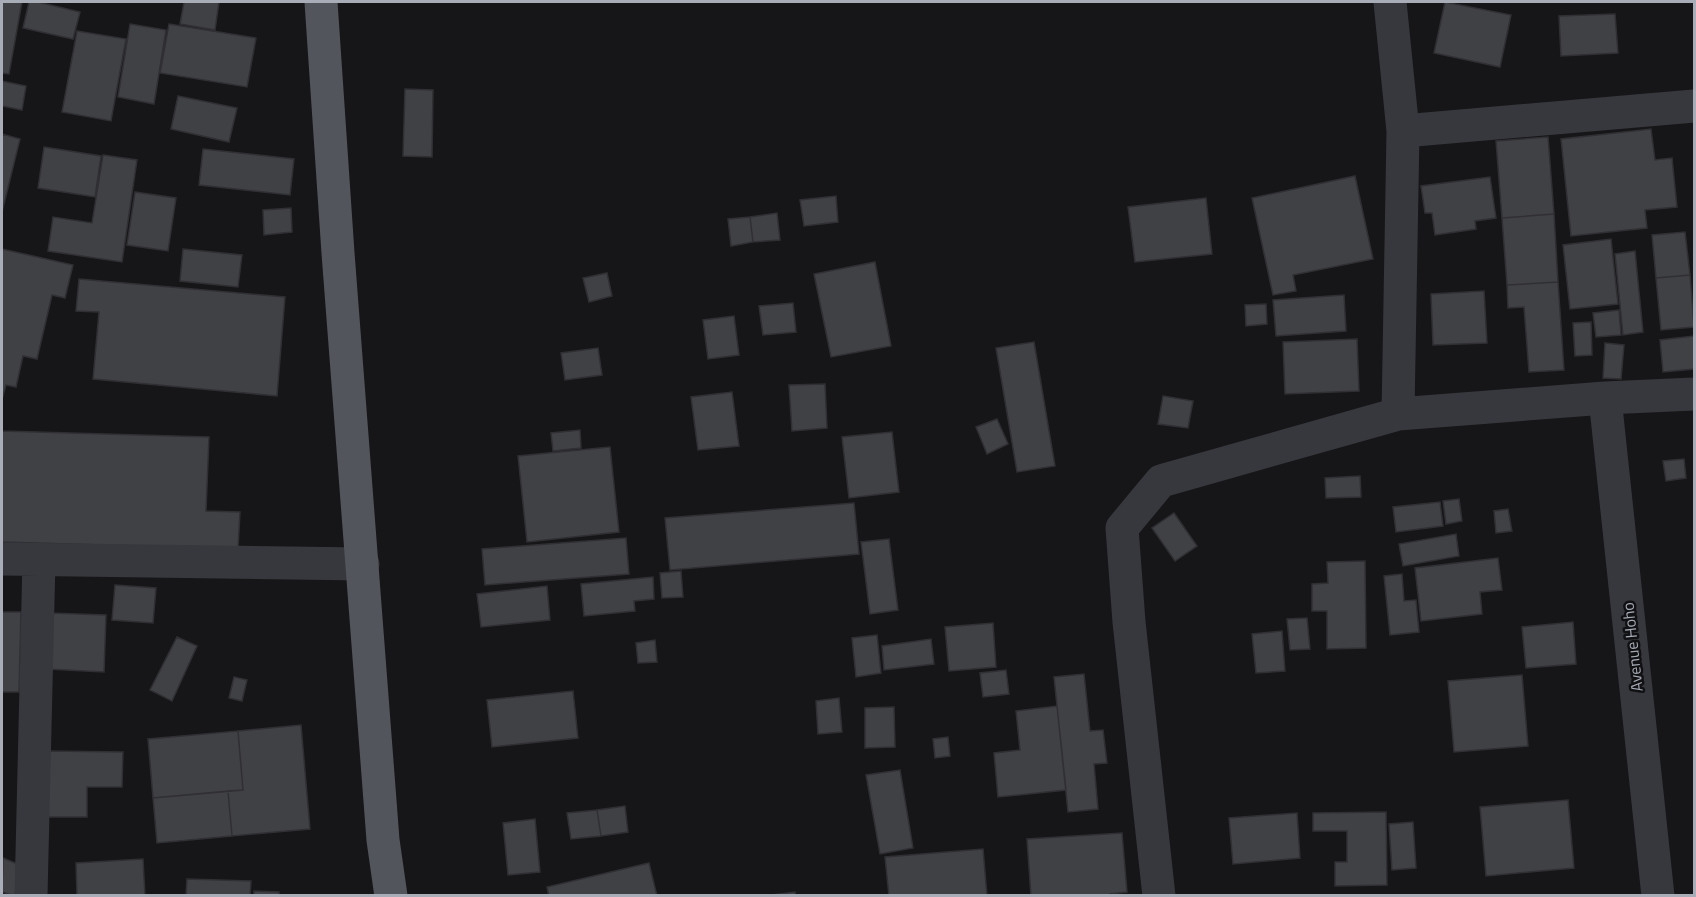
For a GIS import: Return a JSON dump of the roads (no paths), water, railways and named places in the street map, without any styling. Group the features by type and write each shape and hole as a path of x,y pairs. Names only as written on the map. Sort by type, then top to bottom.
{"main road":[{"path":"321,2 383,840 391,896"}],"street":[{"path":"1390,2 1403,131 1398,414"},
{"path":"1403,131 1695,106"},
{"path":"1159,896 1129,622 1122,528 1161,481 1398,414 1605,398 1695,394"},
{"name":"Avenue Hoho","path":"1605,398 1658,896"},
{"path":"2,559 363,564"},
{"path":"30,896 39,560"}]}
